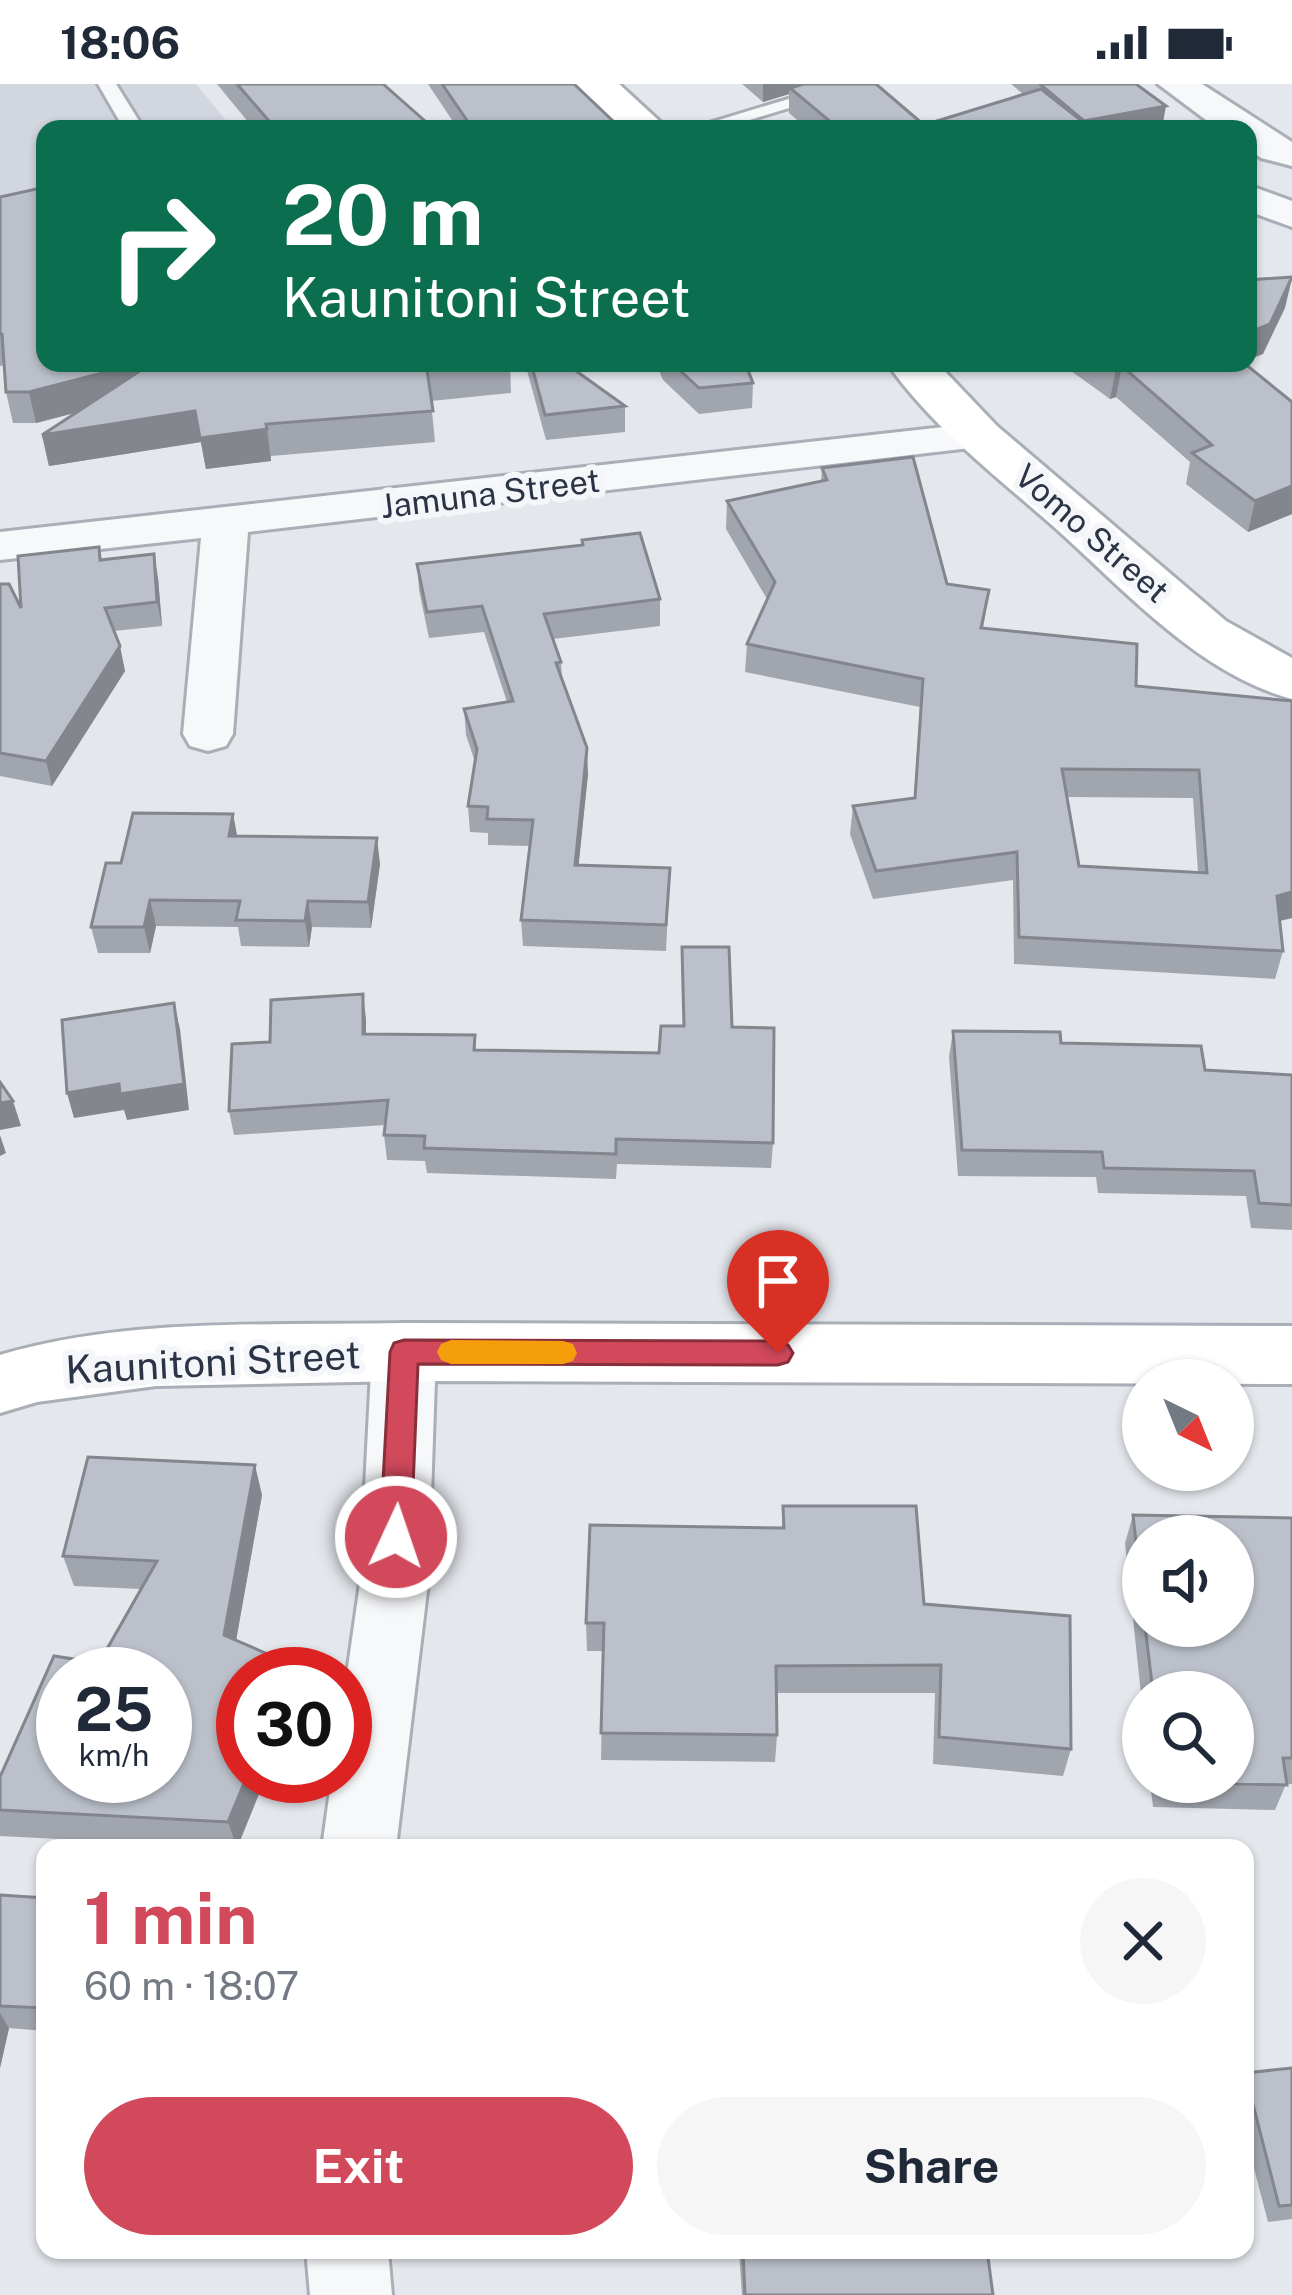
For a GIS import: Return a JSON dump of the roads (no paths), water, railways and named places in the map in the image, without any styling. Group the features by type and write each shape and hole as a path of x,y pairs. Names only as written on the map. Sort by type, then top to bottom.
{"street":[{"path":"594,84 636,120"},
{"path":"1177,84 1230,120"},
{"path":"1257,201 1292,215"},
{"name":"Vomo Street","path":"920,372 980,436 1207,632 1292,681"},
{"name":"Jamuna Street","path":"0,546 980,436"},
{"path":"208,734 225,523"},
{"path":"360,1839 394,1583 404,1352"},
{"name":"Kaunitoni Street","path":"0,1384 37,1373 156,1357 404,1352 1292,1355"},
{"path":"348,2259 351,2295"}],"lane":[{"path":"106,84 128,120"},
{"path":"731,120 859,84"}]}
